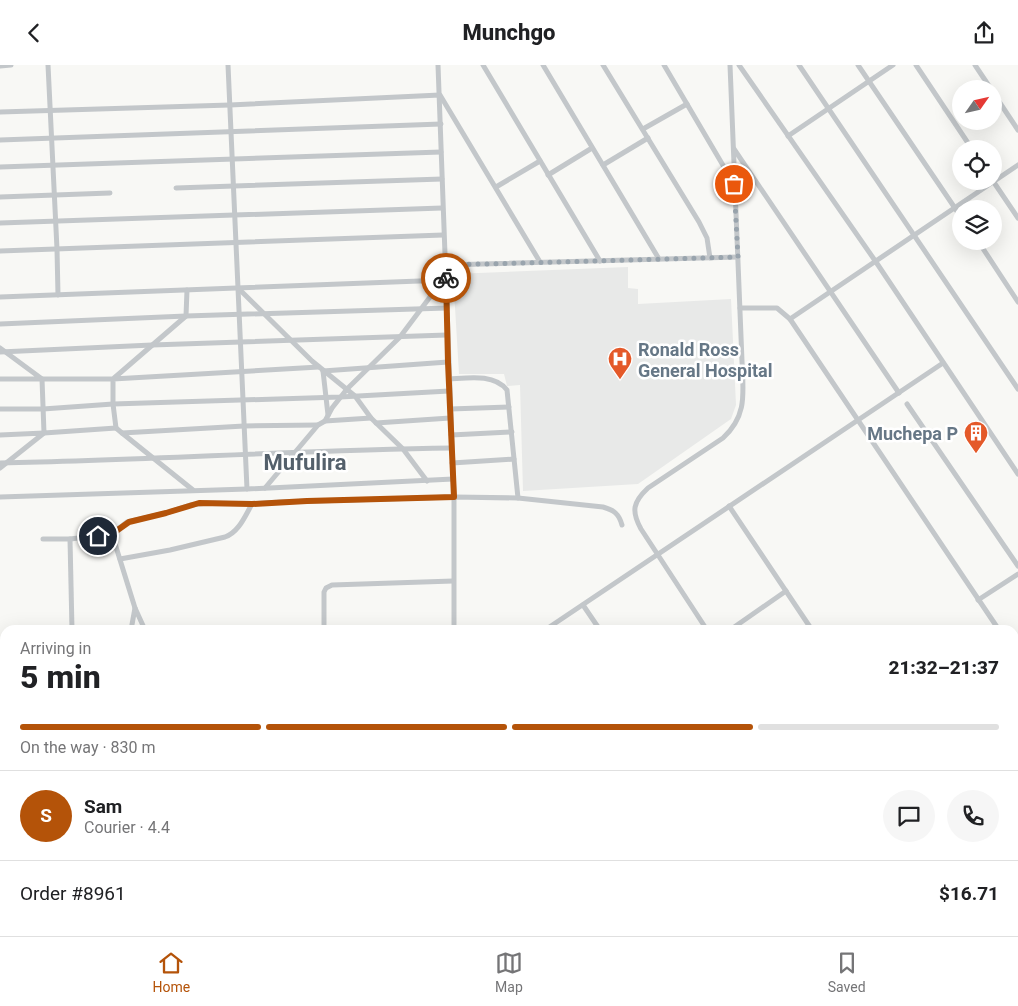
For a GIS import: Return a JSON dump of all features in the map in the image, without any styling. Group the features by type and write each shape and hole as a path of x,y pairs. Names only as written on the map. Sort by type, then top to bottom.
{"street":[{"path":"0,66 11,65"},
{"path":"48,65 58,295"},
{"path":"228,65 247,489"},
{"path":"438,65 443,235 446,265 444,281 447,308 454,497 454,625"},
{"path":"483,65 600,261"},
{"path":"542,65 659,259"},
{"path":"603,65 704,233 710,258"},
{"path":"664,65 734,184"},
{"path":"703,625 636,521 634,509 636,503 648,488 723,437 736,423 742,410 740,308 730,65"},
{"path":"739,65 876,262 1018,474"},
{"path":"799,65 1018,389"},
{"path":"858,65 952,203"},
{"path":"788,136 893,65"},
{"path":"916,65 966,140"},
{"path":"975,65 984,80"},
{"path":"0,112 230,105 440,95"},
{"path":"440,95 540,262"},
{"path":"643,129 687,104"},
{"path":"1002,106 1018,130"},
{"path":"0,140 441,124"},
{"path":"603,165 648,138"},
{"path":"548,175 592,148"},
{"path":"733,148 899,393"},
{"path":"0,167 441,152"},
{"path":"496,187 540,161"},
{"path":"1002,176 1018,165"},
{"path":"176,188 442,179"},
{"path":"966,200 982,190"},
{"path":"999,190 1018,217"},
{"path":"0,197 110,193"},
{"path":"0,223 442,208"},
{"path":"790,319 914,237 952,209"},
{"path":"0,251 443,235"},
{"path":"984,250 1018,302"},
{"path":"446,265 738,257"},
{"path":"0,297 444,281"},
{"path":"325,421 340,397 400,337 444,281"},
{"path":"238,288 290,341 354,396 371,419 403,449 427,481"},
{"path":"186,290 186,316 113,379 113,404 116,428 194,490"},
{"path":"0,324 370,309 447,308"},
{"path":"740,308 777,308 790,319 995,625"},
{"path":"3,352 447,335"},
{"path":"0,348 42,379"},
{"path":"0,379 113,379 448,362"},
{"path":"553,625 943,363"},
{"path":"321,369 328,415"},
{"path":"449,379 486,378 493,380 507,390 518,498"},
{"path":"42,379 44,433"},
{"path":"0,409 44,409 113,404 340,397 449,391"},
{"path":"907,404 1018,566"},
{"path":"450,409 509,407"},
{"path":"376,423 450,418"},
{"path":"265,487 318,425 325,421 371,419"},
{"path":"122,433 244,426 318,425"},
{"path":"0,435 116,428"},
{"path":"451,435 512,432"},
{"path":"0,468 44,433"},
{"path":"0,463 245,455 296,451 451,448"},
{"path":"452,463 514,459"},
{"path":"0,497 247,489 453,479"},
{"path":"43,539 70,539 112,534 127,522 191,505 207,503 252,504 454,497 518,498 603,507 616,512 620,517 622,525"},
{"path":"120,559 170,550 231,535 252,504"},
{"path":"729,506 809,625"},
{"path":"112,534 135,608 143,625"},
{"path":"70,539 72,625"},
{"path":"978,601 1018,573"},
{"path":"324,625 324,592 332,585 453,581"},
{"path":"737,625 786,591"},
{"path":"583,605 597,625"},
{"path":"132,625 135,608"}],"shaded area":[{"name":"Ronald Ross General Hospital","path":"628,267 628,288 638,289 638,304 731,299 736,405 731,419 638,484 523,491 520,385 507,386 504,374 459,374 453,274"}],"way so far":[{"path":"446,278 446,265 738,257 734,184"}],"place":[{"name":"Ronald Ross General Hospital","path":"620,380"},
{"name":"Muchepa P","path":"976,454"}],"district":[{"name":"Mufulira","path":"305,462"}],"route":[{"path":"98,536 112,534 125,523 199,503 252,504 454,497 446,278"}]}
